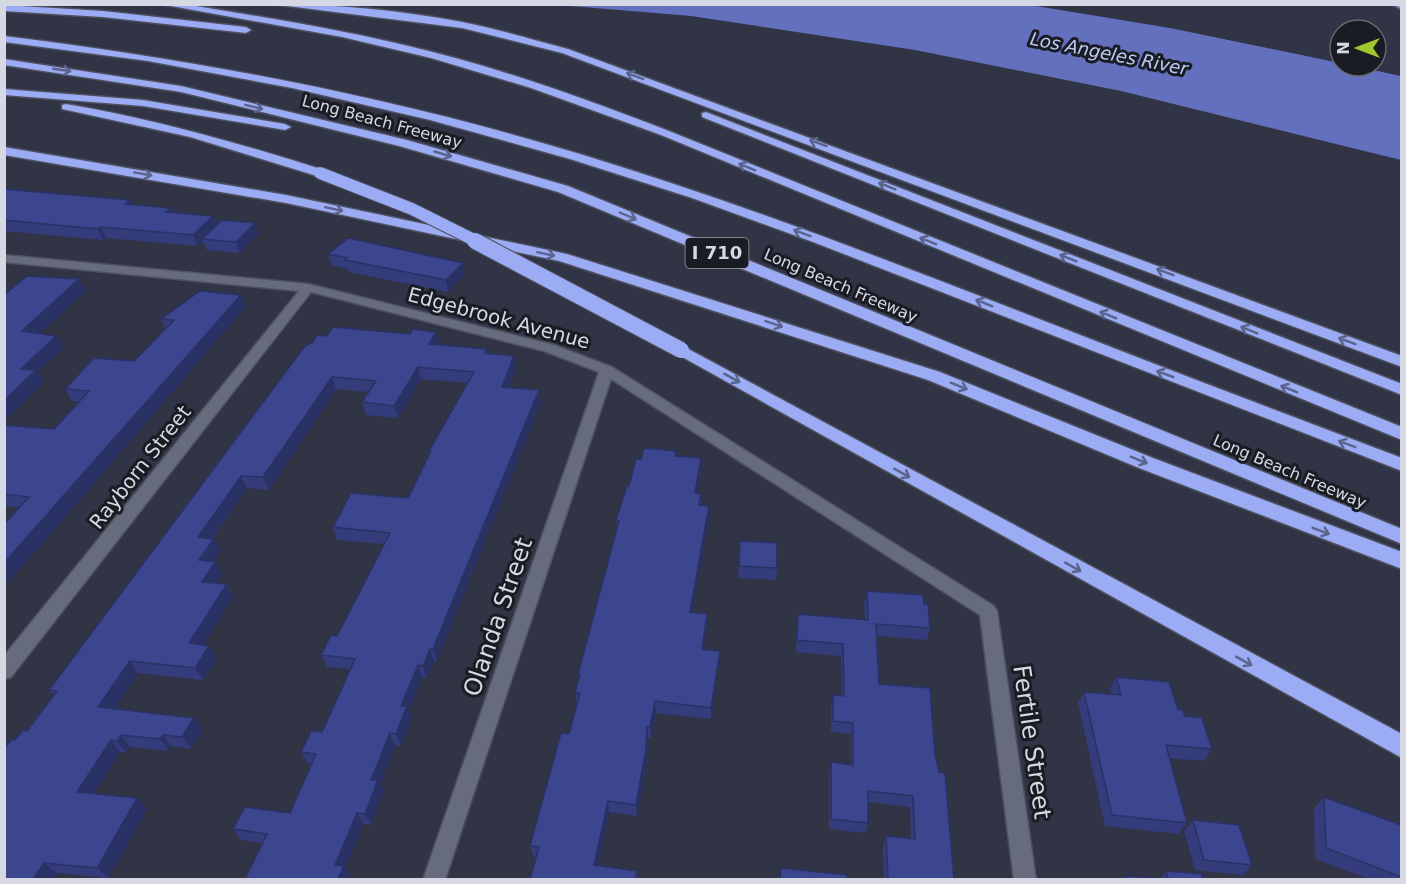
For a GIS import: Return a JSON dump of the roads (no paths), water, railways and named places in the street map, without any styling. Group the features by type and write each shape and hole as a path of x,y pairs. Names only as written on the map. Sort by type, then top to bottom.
{"highway":[{"path":"164,4 245,17 403,48 572,98 665,133 1401,434"},
{"path":"275,4 359,11 462,25 529,41 588,59 1150,266 1401,362"},
{"path":"4,8 103,14 257,31"},
{"path":"424,20 590,69 1401,390"},
{"path":"299,37 495,75"},
{"name":"Long Beach Freeway","path":"4,39 133,57 293,86 409,112 574,156 670,187 878,261 1401,465"},
{"name":"Long Beach Freeway","path":"4,62 182,89 403,143 563,189 1401,537"},
{"path":"4,92 143,103 263,122 320,134 403,143"},
{"path":"4,97 96,112 218,140 320,173 412,209 495,249 681,350 1401,747"},
{"path":"4,146 85,164"},
{"path":"4,152 286,199 573,261 699,299 934,376 1146,463 1401,561"}],"main road":[{"path":"1395,4 1401,8"}],"street":[{"name":"Edgebrook Avenue","path":"4,258 308,288 549,348 607,370 988,611"},
{"path":"4,272 21,259"},
{"name":"Rayborn Street","path":"4,671 308,288"},
{"name":"Olanda Street","path":"434,879 607,370"},
{"name":"Fertile Street","path":"988,611 1025,879"}],"water":[{"name":"Los Angeles River","path":"558,5 1030,5 1170,28 1328,61 1328,78 1388,78 1388,73 1401,76 1401,160 1121,91 915,50 691,16"}]}
